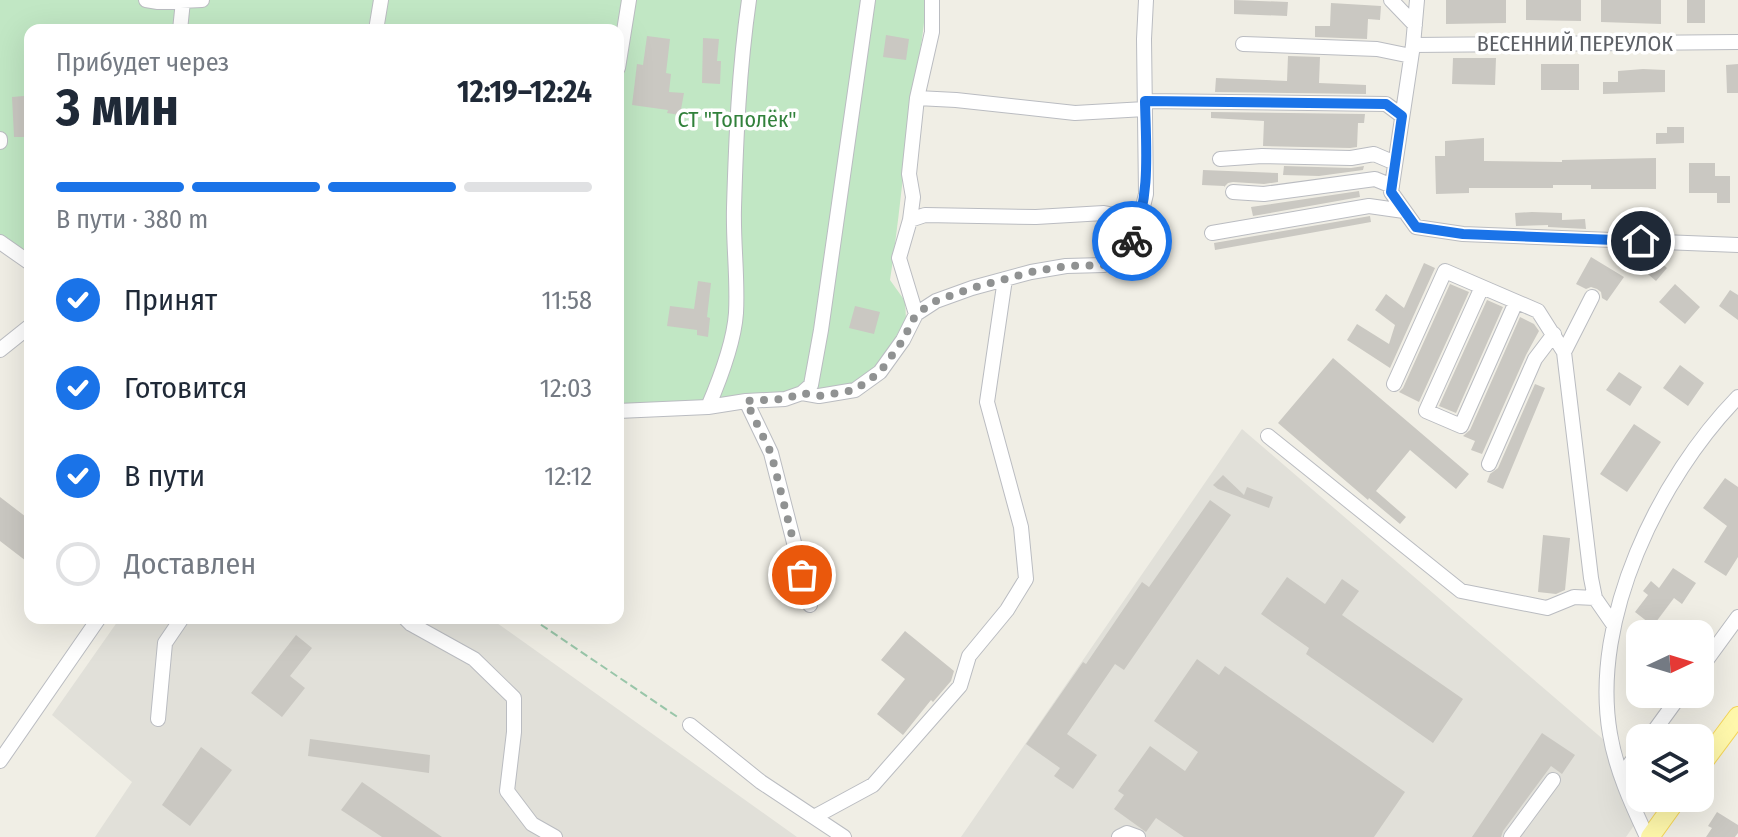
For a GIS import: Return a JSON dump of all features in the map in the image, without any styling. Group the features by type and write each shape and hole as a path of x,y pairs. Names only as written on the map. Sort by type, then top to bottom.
{"main road":[{"path":"1714,748 1738,716"},
{"path":"1648,837 1667,812"}],"street":[{"path":"146,0 202,0"},
{"path":"377,24 381,0"},
{"path":"624,31 629,0"},
{"path":"708,407 722,375 736,314 733,221 735,142 749,0"},
{"path":"624,411 785,399 802,393 811,385 868,0"},
{"path":"916,314 899,258 913,197 909,174 917,98 932,32 932,0"},
{"path":"802,393 819,396 855,390 880,372 903,340 916,314 936,301 1031,272 1066,266 1104,265 1127,253 1146,194 1146,0"},
{"path":"1391,0 1415,25"},
{"path":"1417,0 1391,192 1416,227 1463,234 1738,245"},
{"path":"181,24 183,1"},
{"name":"ВЕСЕННИЙ ПЕРЕУЛОК","path":"1243,44 1412,50 1738,42"},
{"path":"917,98 1075,113 1145,105 1386,104 1402,116"},
{"path":"1220,159 1262,156 1351,158 1374,154 1395,163"},
{"path":"1233,192 1264,194 1375,179 1392,186"},
{"path":"1212,233 1369,206 1404,211"},
{"path":"910,220 925,215 1036,217 1104,213 1140,220"},
{"path":"0,242 24,259"},
{"path":"1394,384 1445,271 1538,311 1564,352 1591,578 1595,598 1613,624"},
{"path":"814,817 873,785 960,686 969,656 1007,610 1026,579 1021,527 987,402 1005,279"},
{"path":"1482,287 1426,411 1461,426 1516,302"},
{"path":"1564,352 1592,297"},
{"path":"0,350 24,331"},
{"path":"1489,464 1535,359 1554,334"},
{"path":"1648,837 1633,808 1610,735 1608,662 1613,624 1641,543 1666,495 1689,457 1738,397"},
{"path":"746,401 771,453 810,605"},
{"path":"1268,436 1461,591 1547,608 1574,597 1595,598"},
{"path":"1714,650 1738,617"},
{"path":"0,761 95,624"},
{"path":"158,719 165,643 178,624"},
{"path":"411,624 474,659 514,698 514,732 507,791 532,824 555,837"},
{"path":"690,725 761,782 844,837"},
{"path":"1622,775 1626,769"},
{"path":"1511,837 1553,780"},
{"path":"1119,837 1127,833 1138,837"}],"path":[{"path":"540,624 690,725"}],"shaded area":[{"path":"1242,429 1626,759 1626,812 1643,812 1626,837 961,837"},
{"path":"116,624 498,624 797,837 95,837 132,782 52,715"}],"green space":[{"name":"СТ \"Тополёк\"","path":"0,0 926,0 890,280 905,301 906,319 882,361 855,383 778,396 624,408 624,24 24,24 24,253 0,236"}],"building":[{"path":"1234,0 1288,2 1287,16 1234,14"},
{"path":"1446,0 1506,0 1506,23 1446,24"},
{"path":"1526,0 1581,0 1581,21 1526,20"},
{"path":"1601,0 1661,0 1661,24 1601,22"},
{"path":"1687,0 1705,0 1705,23 1687,23"},
{"path":"1331,3 1381,6 1380,20 1368,19 1367,39 1315,37 1315,26 1330,26"},
{"path":"886,35 909,39 906,60 883,57"},
{"path":"647,36 670,39 666,73 671,74 669,92 684,93 680,115 667,113 668,110 632,105 637,64 643,65"},
{"path":"703,38 719,39 717,61 721,61 720,84 702,83"},
{"path":"1288,56 1320,57 1319,83 1366,85 1366,94 1215,92 1216,78 1287,81"},
{"path":"1453,58 1496,58 1495,85 1452,84"},
{"path":"1541,64 1579,64 1579,90 1541,90"},
{"path":"1738,64 1738,93 1727,93 1726,65"},
{"path":"1665,70 1665,92 1603,94 1603,82 1618,82 1618,71"},
{"path":"24,96 24,137 14,137 12,97"},
{"path":"1211,112 1365,114 1364,123 1358,123 1357,147 1350,148 1263,146 1264,121 1211,118"},
{"path":"1667,127 1684,127 1684,143 1656,144 1656,133 1667,133"},
{"path":"1484,138 1484,161 1656,158 1656,189 1591,189 1591,185 1553,185 1553,188 1469,188 1469,193 1436,194 1435,156 1445,156 1445,141"},
{"path":"1689,163 1715,163 1715,176 1730,176 1730,203 1717,203 1717,193 1689,193"},
{"path":"1284,166 1364,166 1363,170 1319,176 1283,175"},
{"path":"1203,170 1278,173 1278,182 1233,182 1224,187 1202,185"},
{"path":"1359,191 1360,197 1253,216 1251,207"},
{"path":"1515,213 1562,213 1562,220 1585,219 1586,229 1516,226"},
{"path":"1370,216 1371,222 1215,250 1214,243"},
{"path":"1654,256 1667,268 1656,281 1642,269"},
{"path":"1591,257 1624,277 1607,301 1597,289 1586,289 1576,284"},
{"path":"1424,263 1435,268 1390,368 1347,340 1357,324 1389,344 1395,325 1375,310 1386,294 1404,308"},
{"path":"698,281 711,283 708,337 697,335 697,330 667,326 670,306 694,309"},
{"path":"1450,284 1469,292 1419,402 1399,392"},
{"path":"1675,284 1700,307 1685,324 1659,302"},
{"path":"1730,290 1738,295 1738,320 1719,306"},
{"path":"1487,300 1503,307 1456,413 1439,406"},
{"path":"855,306 880,312 874,334 849,328"},
{"path":"1520,317 1534,324 1539,331 1482,454 1471,450 1475,441 1463,436 1470,430"},
{"path":"1333,358 1469,474 1456,489 1410,450 1376,491 1406,517 1400,524 1278,423"},
{"path":"1680,365 1704,383 1688,406 1663,388"},
{"path":"1619,372 1642,387 1630,406 1606,390"},
{"path":"1535,384 1545,388 1503,489 1487,482 1490,474 1498,468"},
{"path":"1634,424 1661,442 1627,492 1600,474"},
{"path":"1223,475 1244,495 1247,487 1273,497 1269,508 1218,489 1213,485"},
{"path":"1725,478 1738,487 1738,557 1726,576 1704,562 1727,526 1703,508"},
{"path":"0,497 24,515 24,559 0,541"},
{"path":"1210,500 1231,515 1124,670 1115,664 1067,734 1097,755 1073,789 1054,776 1060,768 1026,744 1142,582 1149,587"},
{"path":"1543,535 1570,538 1565,590 1556,594 1538,592"},
{"path":"1673,568 1696,583 1682,604 1674,598 1658,620 1645,620 1635,612 1648,595 1643,591 1651,581 1659,588"},
{"path":"1287,577 1325,604 1342,579 1359,591 1342,615 1463,699 1433,743 1306,654 1309,648 1261,614"},
{"path":"905,631 954,671 951,681 903,735 877,714 905,679 881,660"},
{"path":"296,635 312,648 290,676 305,688 282,717 251,693"},
{"path":"1197,659 1219,675 1225,666 1405,792 1374,837 1184,837 1156,818 1146,832 1114,809 1124,795 1118,791 1150,746 1185,771 1198,752 1154,721"},
{"path":"1542,733 1575,755 1562,774 1551,766 1501,837 1472,837"},
{"path":"310,739 430,755 429,773 308,756"},
{"path":"201,747 232,770 190,826 162,805"},
{"path":"362,782 442,837 382,837 341,810"},
{"path":"1717,812 1738,825 1735,837 1706,837 1712,828 1708,826"}],"way so far":[{"path":"802,575 771,453 746,401 855,390 880,372 903,340 916,314 936,301 1031,272 1066,266 1104,265 1127,253 1132,241"}],"route":[{"path":"1132,241 1146,194 1145,101 1386,104 1402,116 1391,192 1416,227 1463,234 1641,241"}]}
